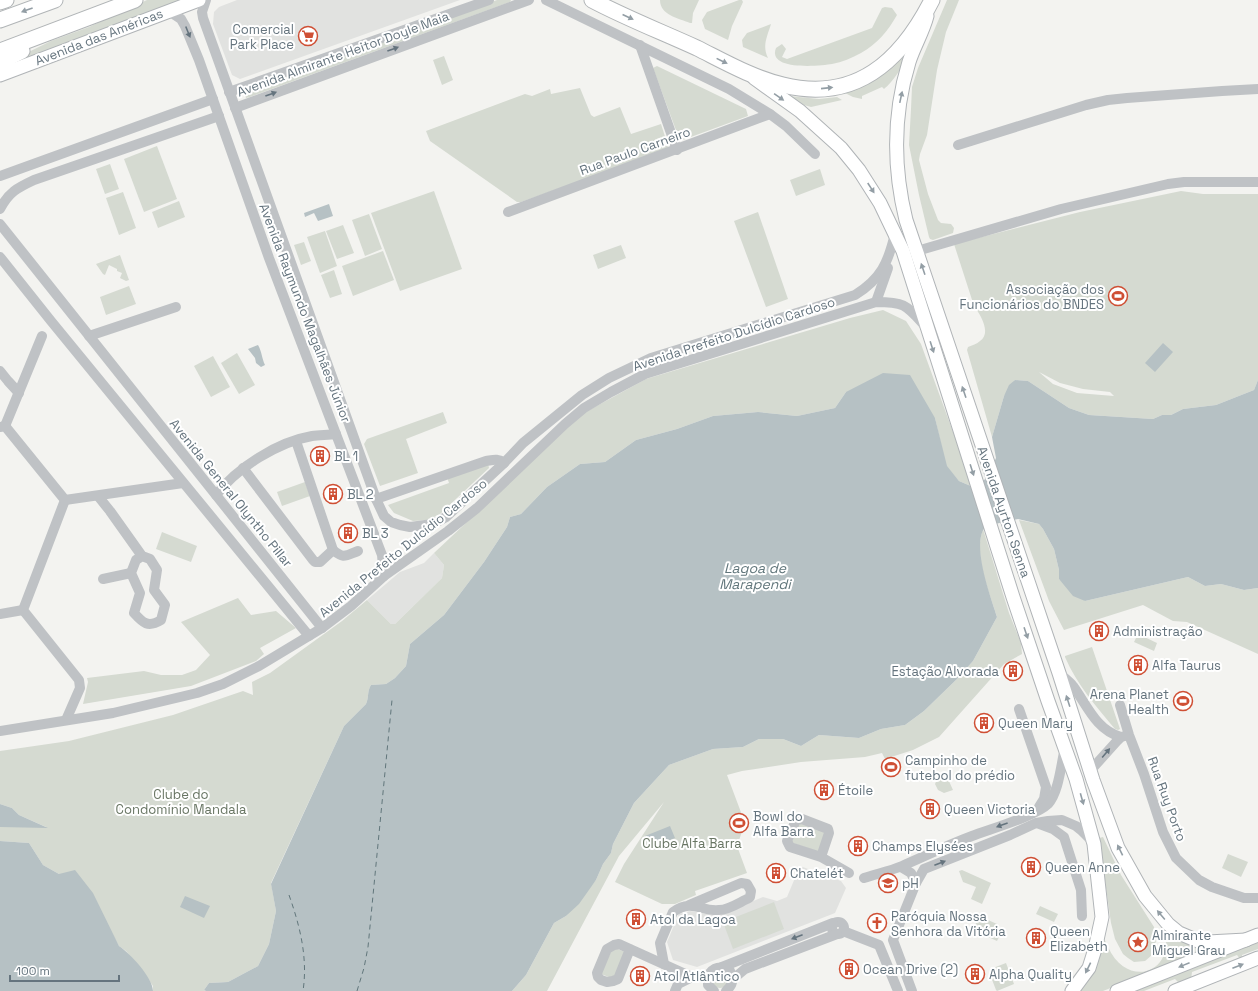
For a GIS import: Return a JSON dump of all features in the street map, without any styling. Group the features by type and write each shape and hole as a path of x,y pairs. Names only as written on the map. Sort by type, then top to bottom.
{"highway":[{"path":"0,2 6,0"},
{"path":"0,20 55,0"},
{"name":"Avenida das Américas","path":"0,51 135,0"},
{"name":"Avenida Ayrton Senna","path":"592,0 748,73 782,85 812,89 832,88 855,81 868,76 883,66 898,52 912,35 931,2"},
{"path":"0,62 50,35 101,16 105,11"}],"main road":[{"name":"Avenida das Américas","path":"0,75 199,0"},
{"name":"Avenida Ayrton Senna","path":"931,2 923,29 909,62 900,102 896,136 896,158 901,198 917,251 1059,673 1090,771 1118,848 1145,896 1168,924 1179,933 1198,941 1217,942 1252,938"},
{"name":"Avenida Ayrton Senna","path":"748,73 800,111 841,148 859,170 873,191 903,251 1013,596 1079,791 1094,844 1102,917 1089,968 1072,991"},
{"path":"1117,991 1252,938"},
{"path":"1175,991 1258,958"}],"street":[{"name":"Avenida Raymundo Magalhães Júnior","path":"206,0 202,12 215,54 376,499 384,516 391,522 410,527 420,526"},
{"name":"Avenida Almirante Heitor Doyle Maia","path":"229,92 489,0"},
{"name":"Avenida Almirante Heitor Doyle Maia","path":"235,108 516,2 529,0"},
{"path":"546,0 729,89 770,114 797,136 815,154"},
{"name":"Avenida Raymundo Magalhães Júnior","path":"169,11 181,19 199,60 266,259 336,434 382,555 384,576"},
{"path":"640,46 677,150"},
{"path":"199,60 215,54"},
{"path":"958,145 1086,105 1108,100 1258,89"},
{"path":"0,176 213,99"},
{"name":"Rua Paulo Carneiro","path":"508,212 770,114"},
{"path":"0,209 9,195 17,188 34,180 219,116"},
{"path":"917,251 1061,209 1168,184 1184,182 1258,182"},
{"name":"Avenida General Olyntho Pillar","path":"0,224 322,628"},
{"name":"Avenida Prefeito Dulcídio Cardoso","path":"420,526 433,524 446,517 504,463 523,443 582,395 609,378 651,358 855,296 873,282 883,269 890,254 895,234"},
{"path":"876,302 889,266 890,254"},
{"path":"0,257 309,636"},
{"name":"Avenida Prefeito Dulcídio Cardoso","path":"0,731 113,713 197,693 223,684 259,666 322,628 356,602 384,576 448,531 477,508 565,424 584,408 645,374 876,302 894,302 902,305 909,309 926,326"},
{"path":"89,336 176,307"},
{"path":"42,336 19,393 3,427 65,500"},
{"path":"0,371 19,393"},
{"path":"105,386 119,375"},
{"path":"8,381 24,379"},
{"path":"213,492 224,485 243,468 271,450 310,436 336,434"},
{"path":"296,441 333,550 343,557 358,551"},
{"name":"Avenida Prefeito Dulcídio Cardoso","path":"376,499 486,461 495,459 504,463"},
{"path":"243,468 312,560 315,562 320,562 333,550"},
{"path":"213,492 221,481"},
{"path":"65,500 183,483"},
{"path":"110,511 118,493"},
{"path":"98,496 142,556 150,559 157,570 154,590 165,607 162,619 159,622 146,624 135,614 134,611 140,593 131,573 136,560 142,556"},
{"path":"24,610 65,500"},
{"path":"103,579 131,573"},
{"path":"0,614 24,610"},
{"path":"24,610 79,680 80,688 66,720"},
{"path":"1059,673 1072,685 1092,715 1106,730 1113,734 1125,736"},
{"name":"Rua Ruy Porto","path":"1120,705 1125,736 1144,774 1163,832 1176,858 1199,880 1212,888 1244,898 1258,898"},
{"path":"1019,709 1046,787 1044,799 1033,819"},
{"path":"1090,771 1125,736"},
{"path":"912,991 893,940 916,883 924,869 1010,835 1033,819 1052,799 1058,782 1065,748"},
{"path":"1045,782 1053,784 1058,782"},
{"path":"821,858 829,833 828,830 802,819 796,820 787,838 790,847 821,858 849,873"},
{"path":"1033,819 1053,829 1064,837 1081,890 1082,916"},
{"path":"864,878 901,866 971,836 1033,819 1062,820 1076,826 1094,844"},
{"path":"1064,837 1076,826"},
{"path":"971,836 976,849"},
{"path":"919,858 924,869"},
{"path":"901,866 911,873 916,883"},
{"path":"646,956 660,943 673,912 689,905 741,883 747,884 751,892 749,898 721,910 689,905"},
{"path":"714,991 708,985 708,976 713,969 722,967 833,923 832,929 834,932 840,932 879,945 893,940"},
{"path":"726,991 730,988 733,979 745,969 840,932"},
{"path":"660,943 676,988 692,977"},
{"path":"630,949 618,979 607,982 598,977 598,973 607,949 619,944 692,977 708,976"},
{"path":"879,945 886,958 898,991"},
{"path":"886,958 897,954"},
{"path":"722,967 730,971 733,979"}],"shaded area":[{"path":"237,0 460,0 240,79 232,75 213,24 214,12 219,7"},
{"path":"434,553 444,565 442,578 395,624 391,624 367,600 400,572 424,563"},
{"path":"800,866 841,881 846,888 835,913 697,967 673,960 667,942 679,914 690,911 717,916 763,897 777,901 787,897"}],"green space":[{"path":"147,0 185,0 0,68 0,66 51,41 89,27"},
{"path":"497,0 511,0 510,2 246,98 245,95 247,92"},
{"path":"660,0 699,0 693,13 692,23 666,13"},
{"path":"742,0 743,2 732,26 728,40 705,29 702,20 707,12"},
{"path":"947,0 959,0 946,32 937,70 927,135 919,160 928,194 938,220 941,223 951,224 954,228 953,233 933,240 929,237 909,145 912,87 918,68"},
{"path":"882,8 892,8 897,15 890,26 882,37 872,46 851,58 832,64 807,66 787,64 779,60 775,55 776,48 782,44 786,49 782,57 787,59 872,28"},
{"path":"771,24 765,45 768,58 743,47 742,40 747,33"},
{"path":"907,54 898,73 884,89 882,87 862,96 862,99 845,93 873,81"},
{"path":"444,56 453,80 442,85 433,60"},
{"path":"657,66 746,109 748,116 680,141 653,68"},
{"path":"580,88 591,115 594,117 620,107 631,134 661,124 668,146 666,150 521,202 517,202 430,141 426,131 525,94 532,96 550,89 551,94"},
{"path":"789,96 819,99 837,97 842,100 811,107 804,105"},
{"path":"157,146 177,199 144,212 124,159"},
{"path":"110,164 119,189 105,194 96,169"},
{"path":"820,169 825,185 796,196 790,180"},
{"path":"434,191 462,269 400,291 371,213"},
{"name":"Associação dos Funcionários do BNDES","path":"1181,191 1203,194 1258,194 1258,380 1254,390 1216,405 1183,409 1171,415 1162,415 1153,419 1089,415 1069,408 1028,381 1015,380 1004,396 992,437 967,350 968,347 977,343 983,338 985,329 982,318 974,306 954,244 1080,212","holes":["1039,372 1060,383 1083,389 1110,392 1114,396 1077,393 1053,384"]},
{"path":"123,192 136,228 119,235 106,198"},
{"path":"179,201 185,217 158,228 152,212"},
{"path":"758,212 788,299 766,307 734,221"},
{"path":"369,214 382,249 365,256 352,220"},
{"path":"343,225 354,253 337,259 326,231"},
{"path":"325,231 337,266 320,273 307,237"},
{"path":"304,242 311,261 301,265 294,245"},
{"path":"621,245 626,258 598,269 593,255"},
{"path":"383,251 394,280 353,296 342,266"},
{"path":"120,255 129,280 126,281 120,278 122,273 117,271 117,269 109,265 105,275 96,264"},
{"path":"334,270 342,294 330,298 321,275"},
{"path":"129,286 136,304 106,315 100,297"},
{"name":"Clube do Condomínio Mandala","path":"883,310 906,321 921,344 973,487 959,481 946,466 935,418 846,392 835,408 797,416 758,412 713,416 677,429 636,440 605,462 580,464 547,487 521,514 510,517 507,527 484,562 444,615 410,644 406,666 395,678 386,684 371,685 366,704 344,726 271,883 276,911 269,944 258,966 228,982 209,983 204,990 206,991 153,991 153,986 139,966 126,951 119,946 107,924 59,874 43,865 29,843 0,841 0,827 46,827 19,815 12,808 0,804 0,751 69,741 173,715 243,691 253,695 252,682 270,673 342,621 367,600 391,624 395,624 442,578 444,565 434,553 582,414 646,379 850,318"},
{"path":"237,353 255,385 239,394 221,363"},
{"path":"213,356 230,387 211,397 194,366"},
{"path":"443,412 447,423 406,439 418,473 380,486 364,444 367,439"},
{"path":"488,463 489,468 440,514 428,520 413,521 394,513 388,505 449,483 447,477"},
{"path":"305,482 310,496 282,506 277,492"},
{"path":"1019,520 1039,524 1054,549 1059,570 1059,579 1085,601 1188,577 1205,586 1221,584 1244,590 1258,588 1258,654 1187,622 1173,621 1143,605 1064,630 1049,601"},
{"name":"Clube Alfa Barra","path":"983,529 1009,613 1021,643 1022,654 1004,664 939,737 913,750 885,759 882,753 865,757 801,762 742,771 727,775 745,823 737,846 747,873 695,891 696,895 675,904 662,904 615,882 624,864 664,802 619,856 547,991 512,991 526,975 554,923 566,916 596,880 603,864 611,853 613,844 634,803 669,765 713,749 743,747 759,739 783,739 801,746 819,735 859,738 881,729 905,725 924,711 957,679 973,661 997,617 986,585 981,561 980,539"},
{"path":"162,532 197,546 191,562 156,549"},
{"path":"238,598 251,615 276,611 296,628 260,648 264,654 256,661 191,686 83,704 88,682 87,678 144,671 161,675 182,675 196,670 210,655 181,622"},
{"path":"1138,634 1157,643 1154,651 1134,642"},
{"path":"1092,647 1120,729 1118,730 1115,729 1087,695 1075,677 1065,657"},
{"path":"939,775 948,779 953,790 944,793 938,790 935,784"},
{"path":"798,820 827,830 819,852 790,842"},
{"path":"1103,837 1121,875 1154,927 1156,940 1154,951 1145,961 1134,962 1128,958 1123,954 1115,939 1111,923 1099,838"},
{"path":"1228,854 1248,862 1241,877 1222,868"},
{"path":"962,870 991,883 982,904 971,899 976,887 963,882 959,871"},
{"path":"774,902 784,929 733,949 723,922"},
{"path":"1040,906 1058,914 1054,922 1036,914"},
{"path":"979,916 997,924 996,929 1002,931 997,941 973,930"},
{"path":"1163,926 1207,948 1186,958 1103,991 1076,991 1103,936 1117,961 1127,969 1138,972 1149,970 1158,964 1164,955 1166,942"},
{"path":"1258,940 1258,949 1242,955 1242,958 1240,959 1237,955 1192,972 1191,980 1180,984 1175,979 1144,991 1129,991"},
{"path":"613,947 625,952 614,979 601,974"},
{"path":"1006,963 1014,984 997,991 991,977 995,974 993,968"},
{"path":"720,972 726,974 728,980 726,986 720,988 714,986 712,980 714,974"}],"water":[{"path":"329,204 333,216 318,221 314,213 305,217 304,213"},
{"path":"1163,343 1173,352 1155,372 1145,363"},
{"path":"258,345 265,365 261,367 256,363 255,358 248,349"},
{"name":"Lagoa de Marapendi","path":"883,373 910,375 935,418 947,466 959,481 973,487 987,478 996,458 992,437 1004,396 1009,385 1015,380 1028,381 1069,408 1089,415 1153,419 1162,415 1171,415 1183,409 1216,405 1254,390 1258,380 1258,588 1244,590 1221,584 1205,586 1188,577 1085,601 1073,596 1059,579 1059,570 1054,549 1039,524 1018,519 986,526 982,534 980,545 981,557 983,570 997,617 973,661 957,679 924,711 905,725 881,729 859,738 819,735 801,746 783,739 759,739 743,747 713,749 669,765 634,803 613,844 611,853 603,864 596,880 579,904 566,916 554,923 526,975 512,991 204,990 209,983 228,982 258,966 269,944 276,911 271,884 344,726 366,704 371,685 386,684 395,678 406,666 410,644 444,615 484,562 507,527 510,517 521,514 547,487 580,464 605,462 636,440 677,429 713,416 758,412 797,416 835,408 846,392"},
{"path":"0,804 12,808 19,815 48,828 0,827"},
{"path":"670,826 675,838 650,848 645,836"},
{"path":"0,841 29,843 43,865 59,874 75,870 93,893 119,946 140,966 149,979 153,991 0,991"},
{"path":"185,896 210,906 204,918 180,907"}],"ferry route":[{"path":"357,991 364,968 368,947 392,700"},
{"path":"289,895 297,918 304,954 303,991"}],"place":[{"name":"Comercial Park Place","path":"308,36"},
{"name":"Associação dos Funcionários do BNDES","path":"1118,296"},
{"name":"BL 1","path":"320,456"},
{"name":"BL 2","path":"333,494"},
{"name":"BL 3","path":"348,533"},
{"name":"Administração","path":"1099,631"},
{"name":"Alfa Taurus","path":"1138,665"},
{"name":"Estação Alvorada","path":"1013,671"},
{"name":"Arena Planet Health","path":"1183,701"},
{"name":"Queen Mary","path":"984,723"},
{"name":"Campinho de futebol do prédio","path":"891,767"},
{"name":"Étoile","path":"824,790"},
{"name":"Queen Victoria","path":"930,809"},
{"name":"Bowl do Alfa Barra","path":"739,823"},
{"name":"Champs Elysées","path":"858,846"},
{"name":"Queen Anne","path":"1031,867"},
{"name":"Chatelét","path":"776,873"},
{"name":"pH","path":"888,883"},
{"name":"Atol da Lagoa","path":"636,919"},
{"name":"Paróquia Nossa Senhora da Vitória","path":"877,923"},
{"name":"Queen Elizabeth","path":"1036,938"},
{"name":"Almirante Miguel Grau","path":"1138,942"},
{"name":"Ocean Drive (2)","path":"849,969"},
{"name":"Alpha Quality","path":"975,974"},
{"name":"Atol Atlântico","path":"640,976"}]}
